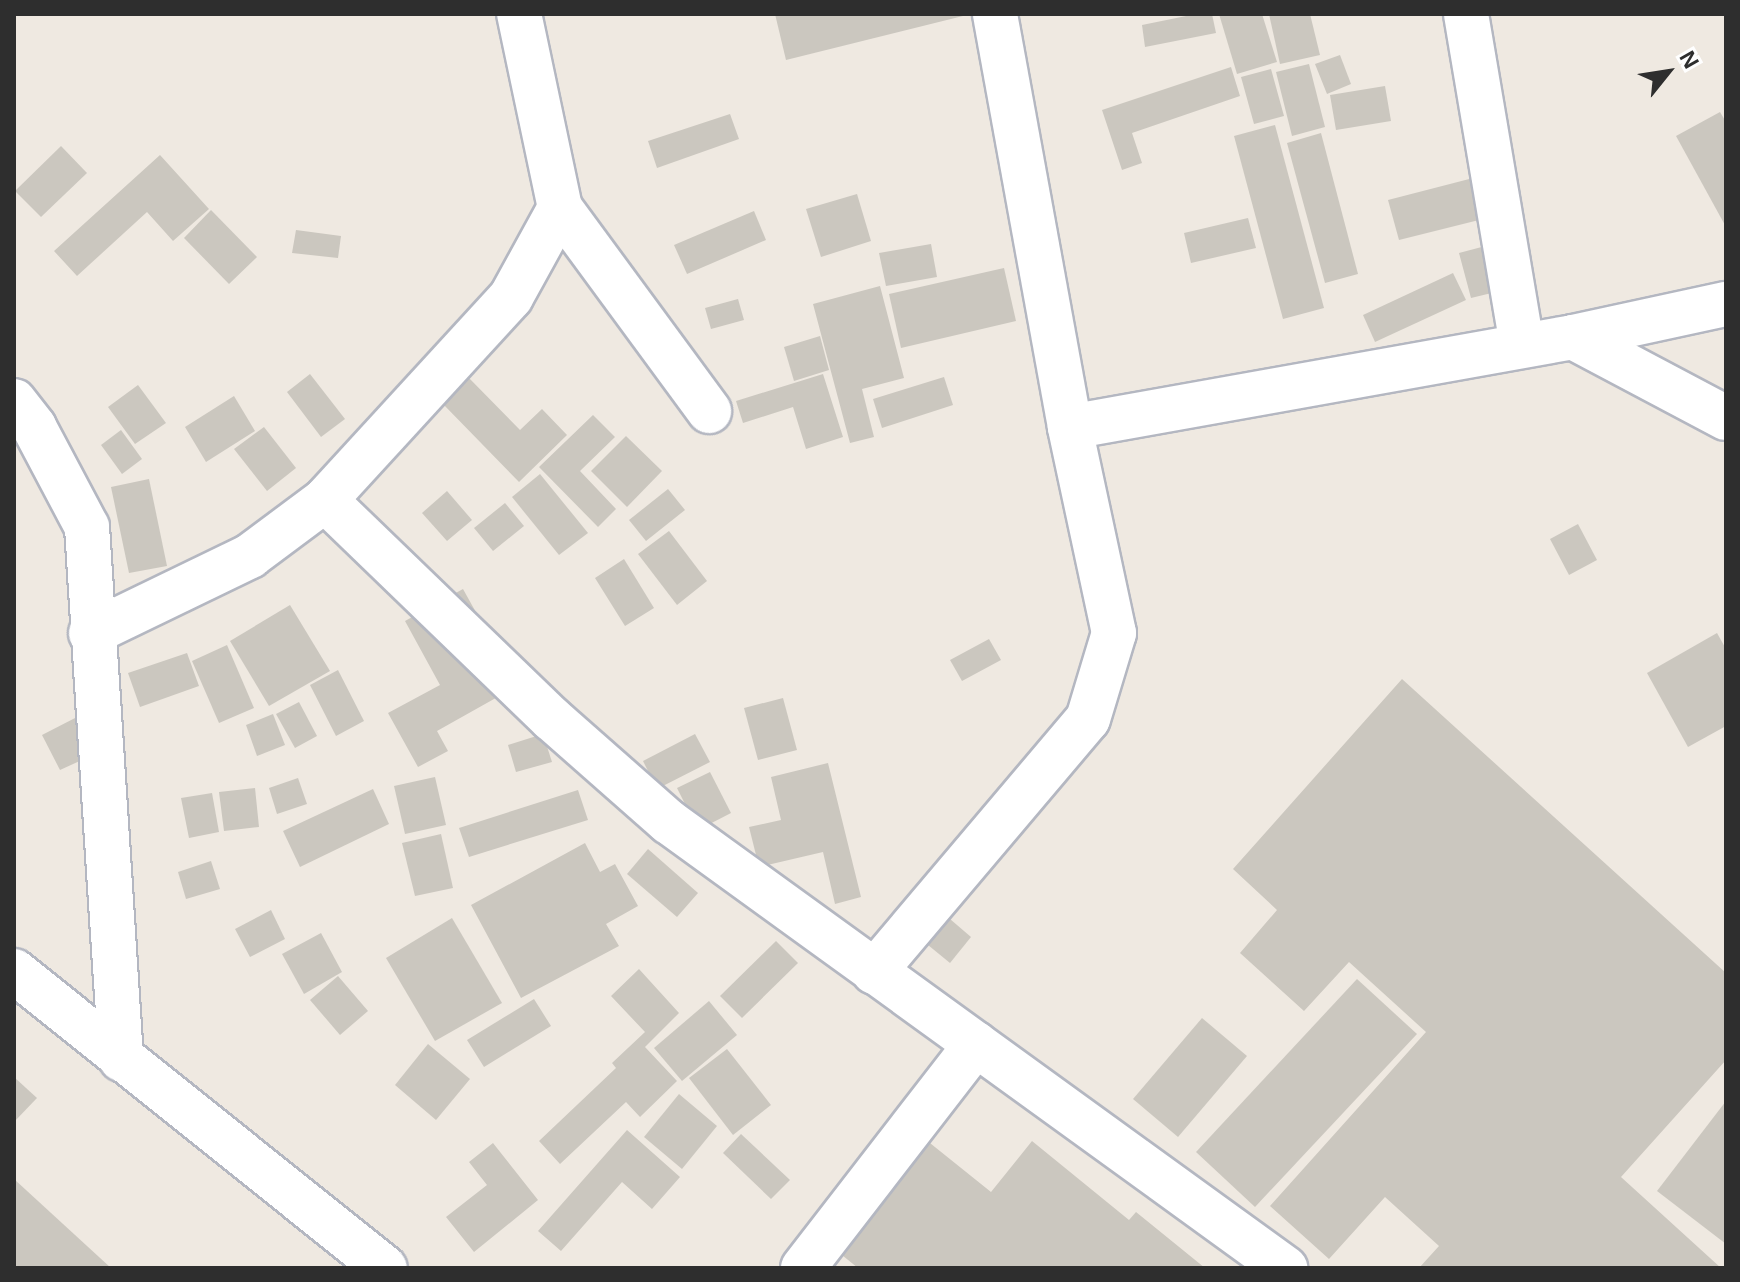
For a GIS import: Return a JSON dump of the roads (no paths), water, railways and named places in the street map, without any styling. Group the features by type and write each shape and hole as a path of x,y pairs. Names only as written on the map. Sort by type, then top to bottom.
{"street":[{"path":"519,14 560,208 709,411"},
{"path":"874,972 1088,719 1114,633 1070,427 995,14"},
{"path":"1466,14 1522,344"},
{"path":"91,633 250,556 325,500 511,297 560,208"},
{"path":"1070,427 1573,337 1726,304"},
{"path":"1573,337 1726,418"},
{"path":"14,401 34,427 87,527 91,633 121,1059"},
{"path":"325,500 552,719 669,822 1285,1268"},
{"path":"14,971 385,1268"},
{"path":"803,1268 976,1044"}]}
